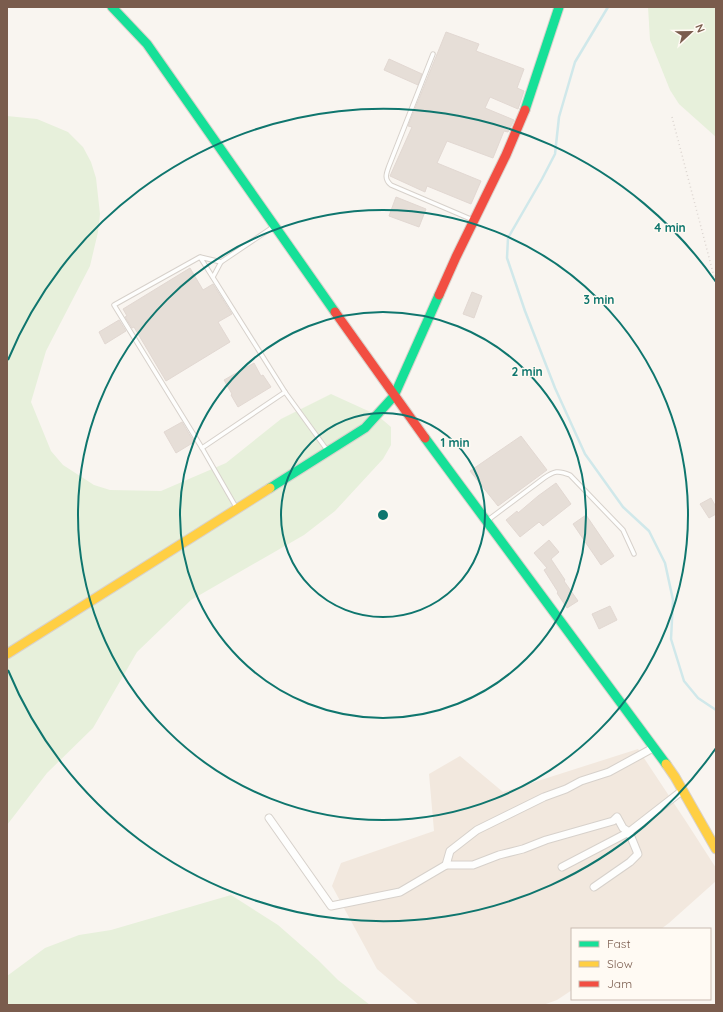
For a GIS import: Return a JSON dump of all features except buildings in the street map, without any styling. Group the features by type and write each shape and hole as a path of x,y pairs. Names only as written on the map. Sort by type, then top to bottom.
{"street":[{"path":"112,7 147,44 394,396 675,777 716,850"},
{"path":"7,654 365,428 394,396 456,257 521,121 559,7"},
{"path":"446,865 450,851 476,830 544,797 566,789 581,781 609,772 653,748"},
{"path":"562,867 630,832 683,790"},
{"path":"269,818 331,906 400,892 446,865 473,865 546,840 613,821 617,817 623,828 630,832 638,854 630,862 594,886"}],"lane":[{"path":"433,54 389,166 386,179 391,185 474,221"},
{"path":"213,277 221,262 274,226"},
{"path":"221,262 200,257 114,305 202,448 237,509"},
{"path":"200,257 285,392 328,451"},
{"path":"202,448 285,392"},
{"path":"487,522 544,478 552,473 561,471 570,475 623,530 634,554"}],"path":[{"path":"672,117 716,284"}],"shaded area":[{"path":"638,749 716,868 716,881 662,928 571,928 571,991 557,1000 543,1005 419,1005 377,969 332,886 341,863 434,831 429,774 460,756 503,792"}],"green space":[{"path":"648,7 716,7 716,137 679,104 670,90 650,40"},
{"path":"7,116 37,119 68,132 83,147 91,162 96,178 100,214 98,232 90,266 46,351 31,402 51,451 63,465 94,485 110,490 161,491 226,463 281,419 331,394 377,415 391,427 391,445 383,459 335,511 304,535 191,600 137,652 93,728 47,773 7,825"},
{"path":"231,895 278,925 318,960 338,980 370,1005 7,1005 7,976 45,948 79,935 111,930"}],"waterway":[{"path":"608,7 575,62 559,117 555,154 508,238 507,258 525,311 555,388 585,454 623,507 649,531 665,563 673,600 671,639 684,681 698,698 716,710"}],"traffic: fast":[{"path":"112,7 147,44 335,312"},
{"path":"525,110 559,7"},
{"path":"270,488 365,428 394,396 439,295"},
{"path":"425,438 666,764"}],"traffic: slow":[{"path":"7,654 270,488"},
{"path":"666,764 716,849"}],"traffic: jam":[{"path":"439,295 506,155 525,110"},
{"path":"335,312 425,438"}]}
